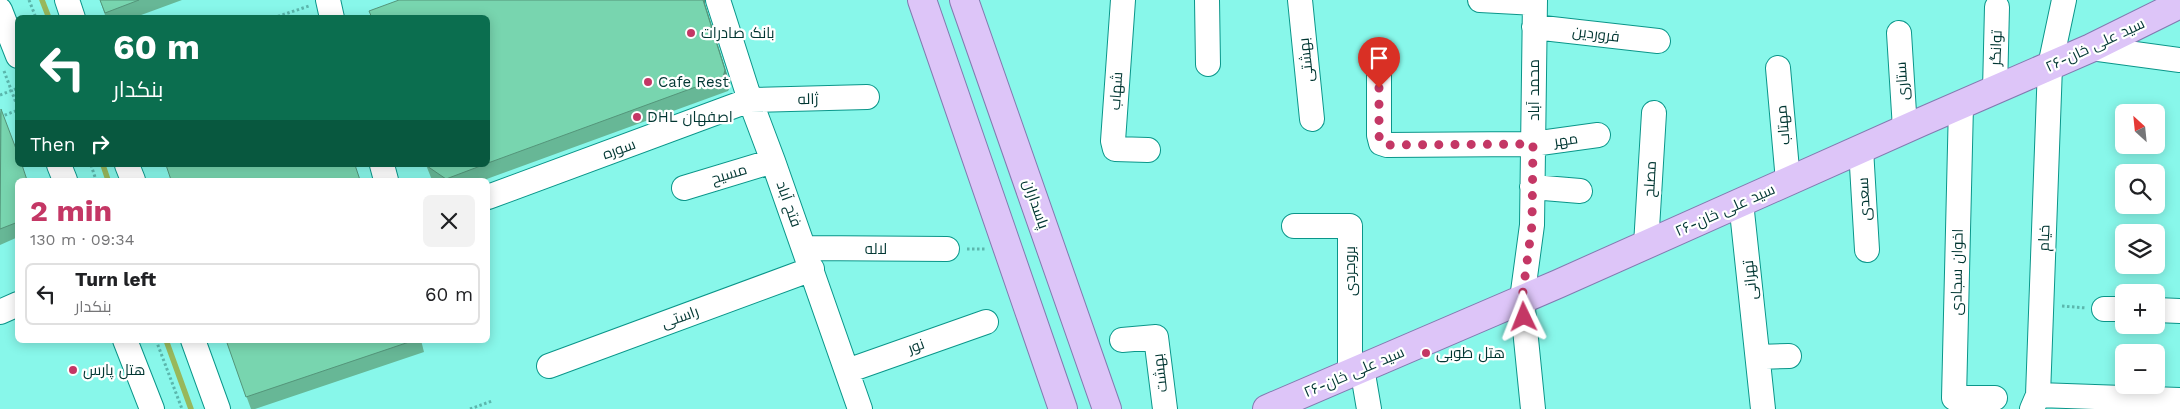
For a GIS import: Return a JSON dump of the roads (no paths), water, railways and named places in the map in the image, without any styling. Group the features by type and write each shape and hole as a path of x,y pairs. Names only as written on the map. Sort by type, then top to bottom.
{"main road":[{"path":"922,0 1063,409"},
{"name":"پاسداران","path":"964,0 1107,409"},
{"name":"۲۶-سید علی خان","path":"1267,409 1646,245 2091,48 2180,4"}],"street":[{"path":"67,0 73,15"},
{"path":"327,0 331,15"},
{"name":"فتح آباد","path":"718,0 750,100 774,160 860,409"},
{"name":"شهاب","path":"1123,0 1113,141 1115,148 1148,150"},
{"path":"1207,0 1208,64"},
{"name":"بهشتی","path":"1300,0 1312,119"},
{"path":"1480,0 1535,2"},
{"name":"خیام","path":"2035,402 2041,304 2050,66 2064,0"},
{"name":"محمد آباد","path":"1532,409 1522,299 1532,225 1535,2"},
{"name":"توانگر","path":"1995,90 1997,7"},
{"path":"0,10 10,62"},
{"name":"فروردین","path":"1534,27 1658,41"},
{"name":"ستاری","path":"1899,34 1905,129"},
{"path":"2091,48 2180,60"},
{"name":"مهتاب","path":"1778,68 1788,181"},
{"name":"مهر","path":"1379,72 1379,136 1381,143 1387,145 1533,144 1598,135"},
{"name":"ژاله","path":"750,100 867,97"},
{"name":"سوره","path":"490,197 750,100"},
{"name":"اخوان سجادی","path":"1961,105 1954,398 1995,398"},
{"name":"مصلح","path":"1646,245 1654,113"},
{"name":"سعدی","path":"1861,149 1867,250"},
{"name":"مسیح","path":"684,188 774,160"},
{"path":"1532,187 1580,191"},
{"name":"تهرانی","path":"1742,202 1763,409"},
{"name":"بروجردی","path":"1294,226 1350,226 1356,370"},
{"name":"لاله","path":"808,259 947,249"},
{"name":"راستی","path":"549,366 808,259"},
{"path":"0,312 15,305"},
{"path":"2165,310 2180,310"},
{"name":"نور","path":"847,371 986,322"},
{"name":"بهشت","path":"1122,340 1164,335 1165,409"},
{"path":"126,343 152,409"},
{"path":"194,343 218,409"},
{"path":"1758,357 1789,356"},
{"path":"1356,370 1369,409"},
{"path":"2035,402 2145,403 2180,400"}],"waterway":[{"path":"42,0 48,15"},
{"path":"104,167 107,178"},
{"path":"167,343 191,409"}],"place":[{"name":"بانک صادرات","path":"691,33"},
{"name":"Cafe Rest","path":"648,82"},
{"name":"DHL اصفهان","path":"637,117"},
{"name":"هتل طوبی","path":"1426,353"},
{"name":"هتل پارس","path":"73,370"}]}
